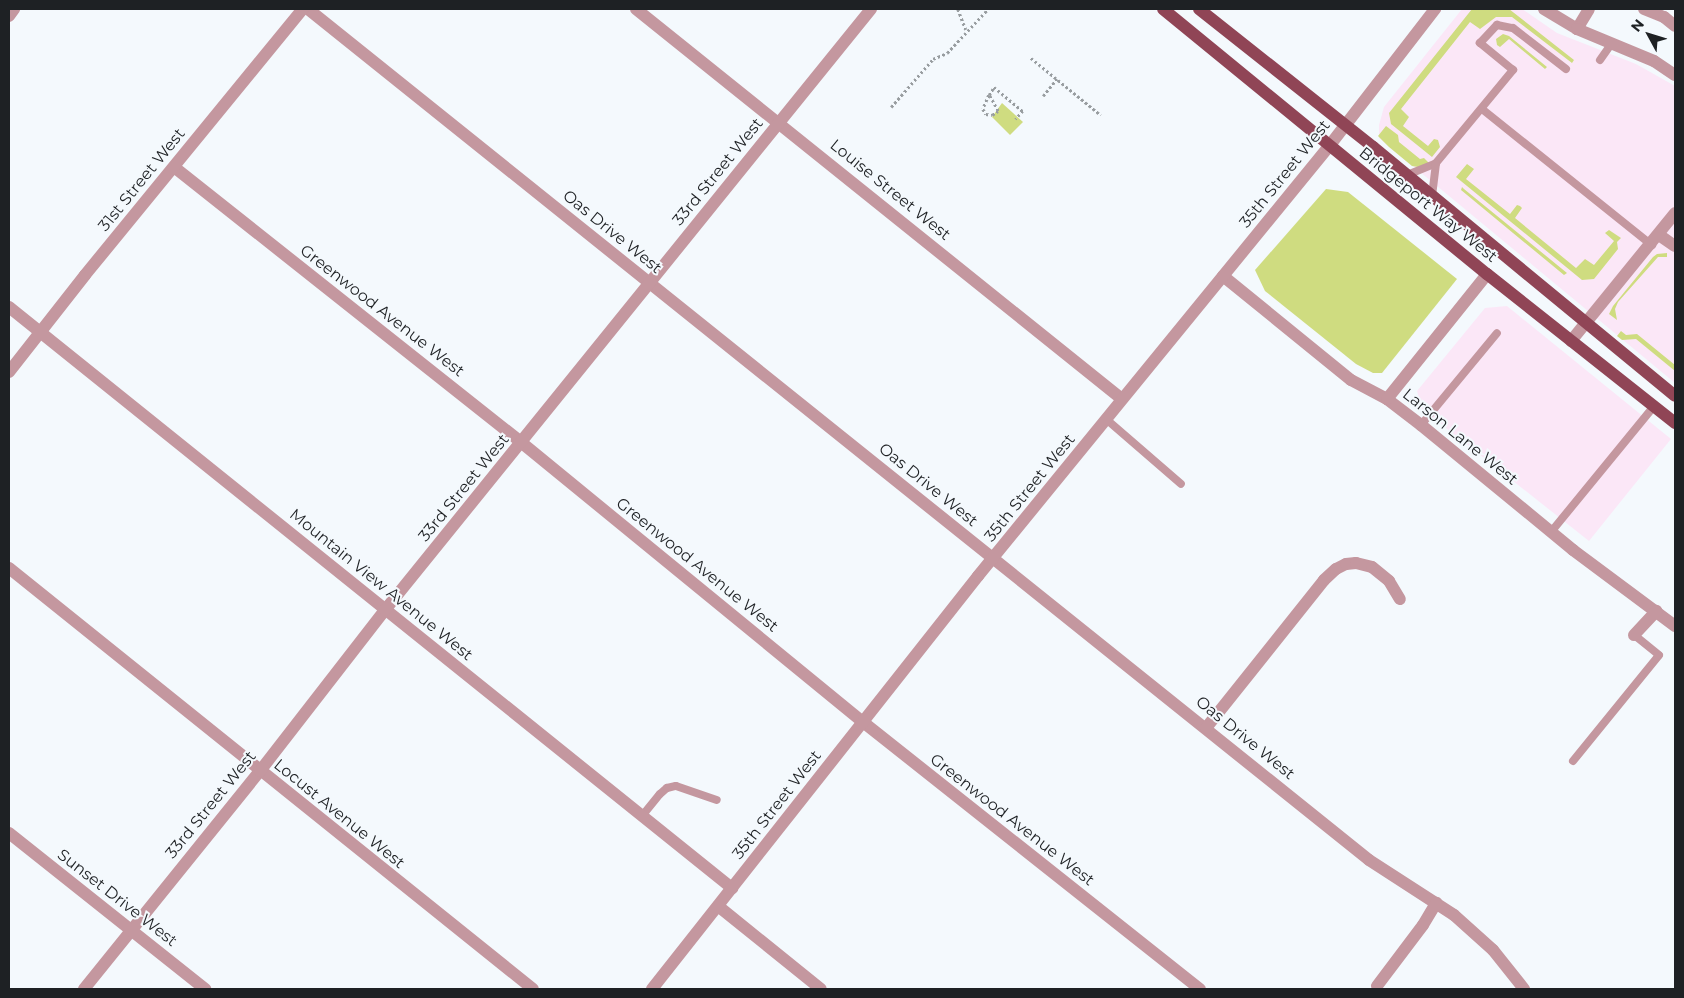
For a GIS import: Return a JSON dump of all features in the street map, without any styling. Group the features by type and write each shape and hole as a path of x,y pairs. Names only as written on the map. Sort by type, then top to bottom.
{"main road":[{"name":"Bridgeport Way West","path":"1163,9 1487,274 1675,423"},
{"name":"Bridgeport Way West","path":"1199,9 1346,125 1675,396"}],"street":[{"path":"9,16 14,9"},
{"name":"31st Street West","path":"9,372 303,9"},
{"name":"Oas Drive West","path":"308,9 1369,860 1436,903 1481,938 1524,989"},
{"name":"Louise Street West","path":"636,9 1122,399"},
{"name":"33rd Street West","path":"84,989 260,770 385,610 522,443 871,9"},
{"name":"35th Street West","path":"652,989 1122,399 1346,125 1436,9"},
{"path":"1544,9 1578,29 1654,60 1675,75"},
{"path":"1578,29 1589,9"},
{"path":"1644,9 1664,17 1675,26"},
{"name":"Greenwood Avenue West","path":"174,167 522,443 863,722 1200,989"},
{"path":"1572,341 1675,213"},
{"path":"1655,240 1675,246"},
{"path":"1388,399 1487,274"},
{"name":"Larson Lane West","path":"1223,276 1351,380 1388,399 1551,532 1675,626"},
{"name":"Mountain View Avenue West","path":"9,307 732,888"},
{"path":"1206,728 1324,580 1336,569 1346,564 1356,563 1372,567 1389,581 1400,599"},
{"name":"Locust Avenue West","path":"9,568 533,989"},
{"path":"1634,636 1656,611"},
{"name":"Sunset Drive West","path":"9,833 205,989"},
{"path":"1377,986 1423,925 1436,903"},
{"path":"718,906 821,989"}],"lane":[{"path":"1407,175 1436,163 1513,70 1480,44 1497,25 1513,28 1566,69"},
{"path":"1600,60 1611,44"},
{"path":"1482,109 1655,240"},
{"path":"1432,196 1436,163"},
{"path":"1421,425 1497,333"},
{"path":"1551,532 1654,406"},
{"path":"1106,419 1181,484"},
{"path":"1573,761 1659,655 1634,636"},
{"path":"642,816 660,794 667,788 676,786 717,800"}],"path":[{"path":"958,9 966,30"},
{"path":"891,107 933,58 947,53 966,30 973,27 988,9"},
{"path":"1031,58 1101,115"},
{"path":"1043,96 1057,79"},
{"path":"989,95 998,110 989,115 983,109 989,95 994,87 1023,111 1016,119"}],"shaded area":[{"path":"1462,9 1522,9 1557,33 1636,64 1675,86 1675,383 1379,138 1379,125 1384,107"},
{"path":"1507,306 1671,439 1589,541 1422,409 1417,391 1485,308"}],"green space":[{"path":"1472,9 1509,9 1574,60 1572,63 1512,17 1496,17 1480,29 1470,22 1401,109 1409,117 1403,126 1428,146 1434,139 1438,140 1440,147 1432,157 1391,124 1389,113"},
{"path":"1503,34 1509,36 1547,67 1545,69 1509,39 1500,47 1497,45 1496,39"},
{"path":"1002,103 1023,122 1010,135 992,117"},
{"path":"1386,126 1398,135 1399,142 1420,159 1424,158 1429,163 1418,167 1412,166 1389,147 1378,136"},
{"path":"1467,164 1474,169 1466,179 1510,214 1517,205 1520,206 1522,208 1515,218 1576,268 1585,259 1594,265 1614,241 1605,233 1609,230 1621,238 1617,242 1618,249 1594,279 1582,280 1456,177"},
{"path":"1462,187 1567,273 1564,275 1461,190"},
{"path":"1326,189 1348,192 1457,279 1382,373 1373,373 1356,364 1265,291 1255,270"},
{"path":"1667,253 1667,257 1658,257 1618,302 1615,309 1617,320 1609,314 1613,306 1653,257 1657,254"},
{"path":"1621,331 1626,335 1637,334 1675,365 1675,371 1636,339 1622,340 1617,336"}]}
